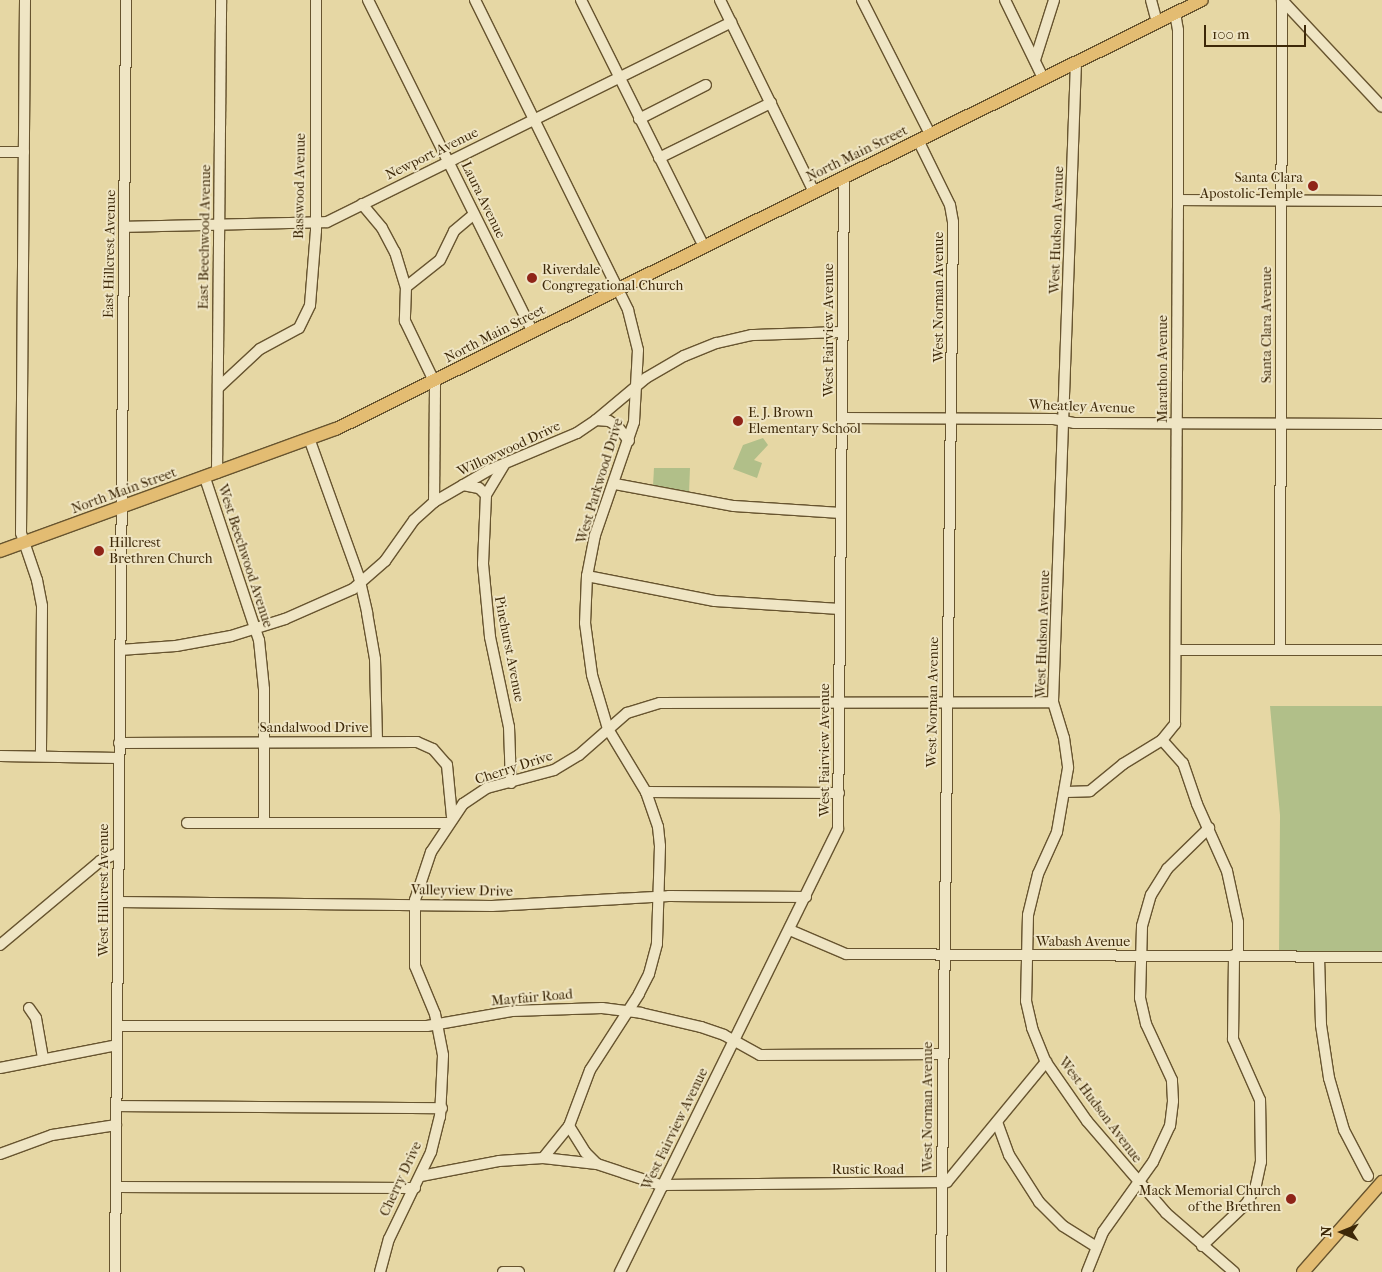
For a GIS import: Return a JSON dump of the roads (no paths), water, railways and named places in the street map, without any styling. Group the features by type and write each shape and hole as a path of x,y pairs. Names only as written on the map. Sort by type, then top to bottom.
{"main road":[{"name":"North Main Street","path":"0,551 310,441 1202,0"},
{"path":"1303,1272 1382,1182"}],"street":[{"path":"26,0 23,542 37,580 42,606 41,756"},
{"name":"East Hillcrest Avenue","path":"122,508 126,0"},
{"name":"East Beechwood Avenue","path":"211,475 218,388 221,0"},
{"name":"Basswood Avenue","path":"218,388 248,358 288,336 303,322 310,305 316,223 316,0"},
{"name":"Laura Avenue","path":"368,0 533,332"},
{"name":"West Parkwood Drive","path":"475,0 618,290 636,337 638,385 629,441 595,535 587,576 585,623 589,659 608,729 646,792 660,841 655,956 646,981 590,1070 569,1126 543,1158"},
{"path":"581,0 704,247"},
{"path":"720,0 814,192"},
{"path":"862,0 930,134"},
{"path":"1005,0 1043,78"},
{"path":"1034,60 1054,0"},
{"path":"1151,0 1156,22"},
{"path":"1282,0 1382,107"},
{"name":"Santa Clara Avenue","path":"1280,650 1282,0"},
{"name":"Marathon Avenue","path":"1162,740 1175,724 1178,30 1175,13"},
{"name":"Newport Avenue","path":"124,227 327,222 731,22"},
{"name":"West Hudson Avenue","path":"1076,62 1053,702 1065,746 1066,792 1057,832 1032,894 1026,955 1027,1012 1046,1062 1087,1121 1138,1182 1202,1246 1234,1272"},
{"path":"639,119 706,85"},
{"path":"659,158 771,103"},
{"name":"West Norman Avenue","path":"918,140 953,215 953,419 943,955 941,1272"},
{"path":"0,152 24,152"},
{"name":"West Fairview Avenue","path":"620,1272 836,835 839,793 844,177"},
{"path":"1178,200 1382,201"},
{"path":"362,204 389,238 406,287 405,321 434,381 434,502"},
{"path":"406,287 440,260 454,232 474,214"},
{"name":"Willowwood Drive","path":"120,650 176,646 256,629 311,608 360,583 385,561 414,520 434,502 504,465 564,439 596,420 638,385 684,356 732,339 769,334 842,332"},
{"name":"Wheatley Avenue","path":"842,418 1382,424"},
{"path":"596,420 609,421 617,426 629,441"},
{"path":"310,441 360,583 375,659 376,742"},
{"name":"Pinehurst Avenue","path":"504,465 486,496 484,585 490,637 509,727 510,783"},
{"name":"West Beechwood Avenue","path":"211,475 256,629 264,689 264,823"},
{"path":"615,484 734,506 841,513"},
{"path":"463,485 479,488 486,496"},
{"name":"West Hillcrest Avenue","path":"115,1272 122,508"},
{"path":"587,576 715,601 840,609"},
{"path":"1176,650 1382,650"},
{"name":"Cherry Drive","path":"380,1272 389,1239 421,1176 442,1108 443,1055 438,1025 414,966 414,905 430,852 450,820 463,804 480,791 542,775 565,765 608,729 636,709 660,703 1053,702"},
{"path":"1066,792 1090,791 1123,764 1162,740 1178,754 1232,886 1238,922 1233,1039 1260,1100 1261,1162 1256,1185 1247,1203 1202,1246"},
{"name":"Sandalwood Drive","path":"119,743 417,742 439,754 450,773 450,820"},
{"path":"0,756 119,758"},
{"path":"646,792 839,793"},
{"path":"187,823 450,820"},
{"path":"1087,1272 1096,1247 1113,1214 1138,1182 1164,1143 1174,1101 1168,1066 1142,1011 1140,956 1143,920 1159,880 1178,855 1209,828"},
{"path":"0,945 100,861 118,853"},
{"name":"Valleyview Drive","path":"118,902 544,905 659,897 806,898"},
{"name":"Wabash Avenue","path":"790,930 840,953 1236,955 1382,958"},
{"path":"1319,957 1322,1032 1329,1078 1344,1130 1368,1176"},
{"path":"29,1008 36,1018 43,1058"},
{"name":"Mayfair Road","path":"117,1026 438,1025 512,1011 551,1008 628,1011 701,1027 763,1055 942,1054"},
{"path":"0,1068 43,1058 117,1045"},
{"path":"941,1183 951,1180 1046,1062"},
{"path":"116,1106 442,1108"},
{"path":"997,1122 1015,1167 1039,1202 1063,1226 1096,1247"},
{"path":"0,1154 52,1135 116,1125"},
{"path":"569,1126 585,1152 597,1164"},
{"name":"Rustic Road","path":"421,1176 499,1161 543,1158 597,1164 663,1185 941,1183"},
{"path":"116,1187 415,1188"},
{"path":"503,1272 519,1272"}],"place":[{"name":"Santa Clara Apostolic Temple","path":"1313,186"},
{"name":"Riverdale Congregational Church","path":"532,278"},
{"name":"E. J. Brown Elementary School","path":"738,421"},
{"name":"Hillcrest Brethren Church","path":"99,551"},
{"name":"Mack Memorial Church of the Brethren","path":"1291,1199"}]}
